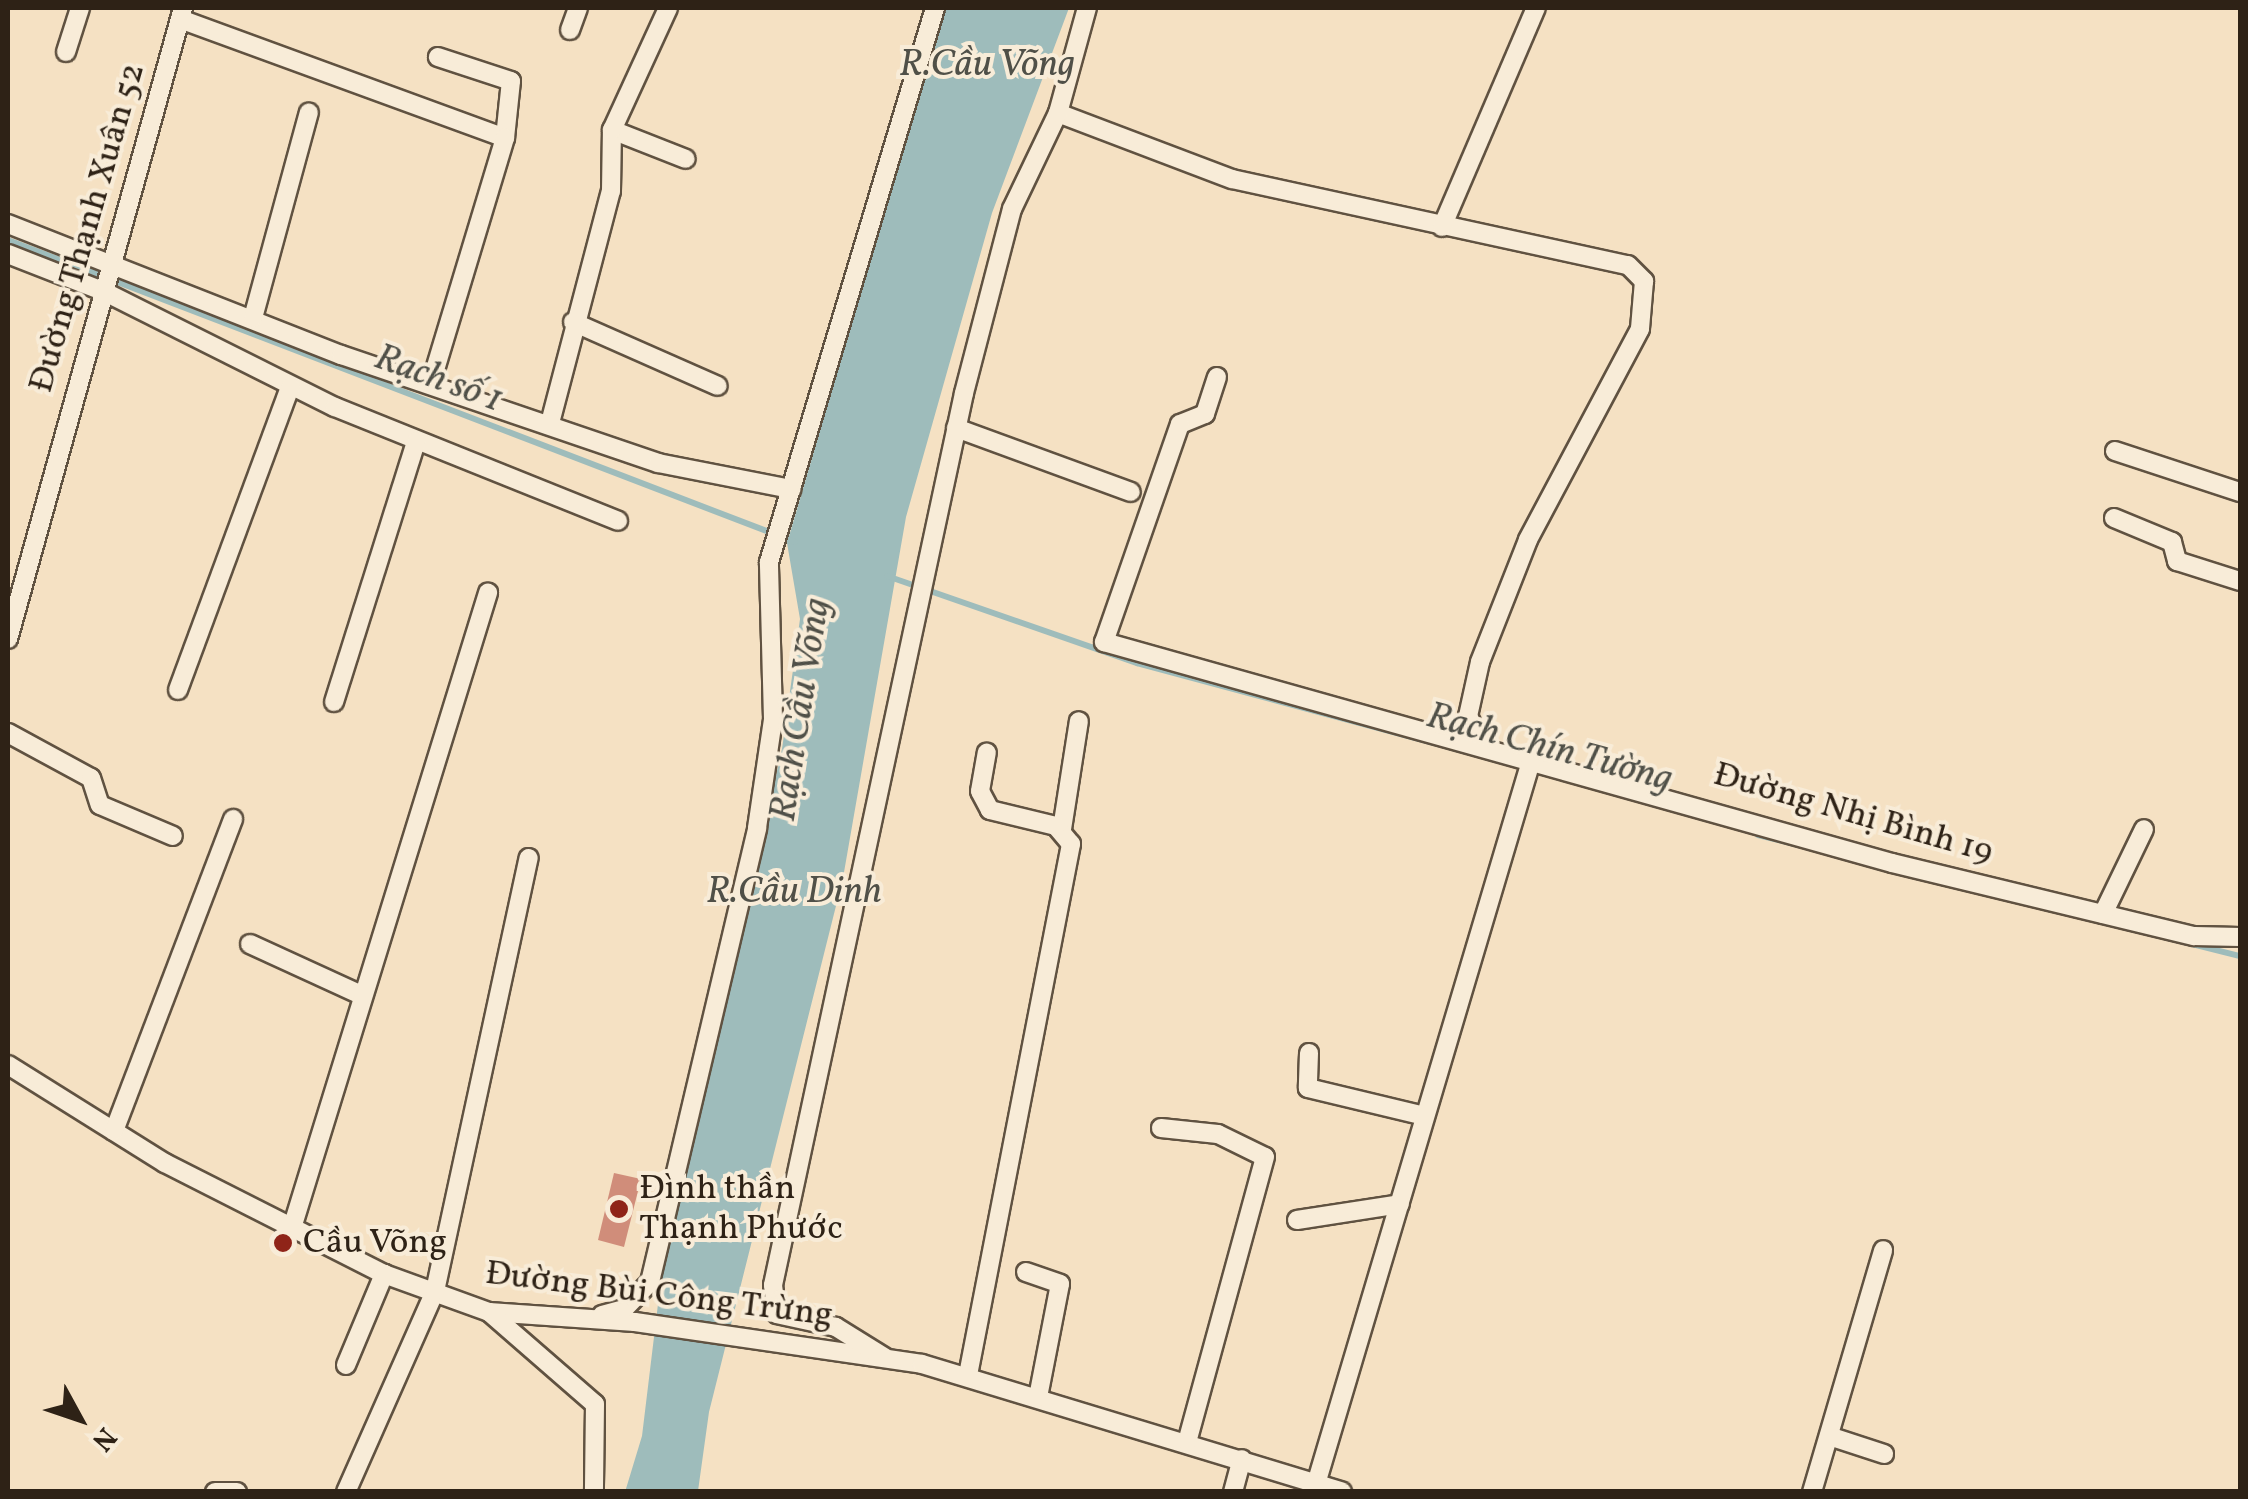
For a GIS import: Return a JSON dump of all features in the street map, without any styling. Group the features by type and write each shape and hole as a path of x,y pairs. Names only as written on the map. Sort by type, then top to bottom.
{"street":[{"path":"66,52 80,8"},
{"path":"570,30 578,8"},
{"path":"550,422 572,322 610,191 612,130 668,8"},
{"path":"587,1320 624,1309 650,1282 728,957 773,719 774,548 935,8"},
{"path":"884,1358 836,1327 777,1314 773,1285 917,591 956,428 1012,209 1058,113 1087,8"},
{"path":"1442,227 1536,8"},
{"path":"182,13 504,138"},
{"name":"Đường Thạnh Xuân 52","path":"8,639 182,13"},
{"path":"431,383 504,138 511,81 438,57"},
{"path":"253,318 308,112"},
{"path":"1058,113 1232,178 1628,265 1644,280 1647,301 1640,330 1528,540 1480,662 1468,716 1480,741"},
{"path":"612,130 686,159"},
{"path":"8,224 253,318 658,463 791,489"},
{"path":"8,254 105,292 290,387 416,442 618,521"},
{"path":"572,322 718,386"},
{"name":"Đường Nhị Bình 19","path":"1217,377 1205,414 1180,424 1104,642 1310,707 1480,741 2103,914 2194,936 2240,937"},
{"path":"178,690 290,387"},
{"path":"956,428 1131,492"},
{"path":"334,702 416,442"},
{"path":"2115,451 2240,492"},
{"path":"2114,518 2172,542 2177,561 2240,581"},
{"path":"292,1228 360,994 488,593"},
{"path":"968,1376 1038,1049 1038,986 1071,844 1062,830 1079,721"},
{"path":"8,734 91,778 100,805 174,836"},
{"path":"987,753 980,792 990,810 1062,830"},
{"path":"1316,1484 1532,758"},
{"path":"114,1131 233,819"},
{"path":"2103,914 2144,829"},
{"path":"346,1492 435,1291 529,858"},
{"path":"250,944 360,994"},
{"path":"1309,1053 1308,1088 1425,1116"},
{"name":"Đường Bùi Công Trừng","path":"8,1065 114,1131 292,1228 384,1274 489,1312 634,1322 884,1358 968,1376 1342,1492"},
{"path":"1161,1128 1218,1134 1264,1158 1187,1442"},
{"path":"1297,1220 1400,1204"},
{"path":"1812,1492 1883,1250"},
{"path":"1026,1272 1060,1284 1038,1397"},
{"path":"346,1365 384,1274"},
{"path":"489,1312 595,1404 594,1492"},
{"path":"1829,1436 1884,1454"},
{"path":"1233,1492 1242,1460"},
{"path":"214,1492 237,1492"}],"water":[{"path":"944,8 1069,8 992,213 906,517 843,878 709,1412 698,1491 625,1492 642,1436 662,1271 782,749 800,619 787,543"}],"building":[{"name":"Đình thần Thạnh Phước","path":"614,1173 641,1179 624,1247 598,1240"}],"waterway":[{"name":"Rạch số 1","path":"8,240 795,542"},
{"name":"Rạch Chín Tường","path":"887,576 1137,663 1496,760"},
{"name":"Rạch Chín Tường","path":"1758,835 2240,956"}],"place":[{"name":"Đình thần Thạnh Phước","path":"619,1209"},
{"name":"Cầu Võng","path":"283,1243"}],"water label":[{"name":"R.Cầu Võng","path":"987,66"},
{"name":"Rạch Cầu Võng","path":"802,710"},
{"name":"R.Cầu Dinh","path":"794,893"}]}
